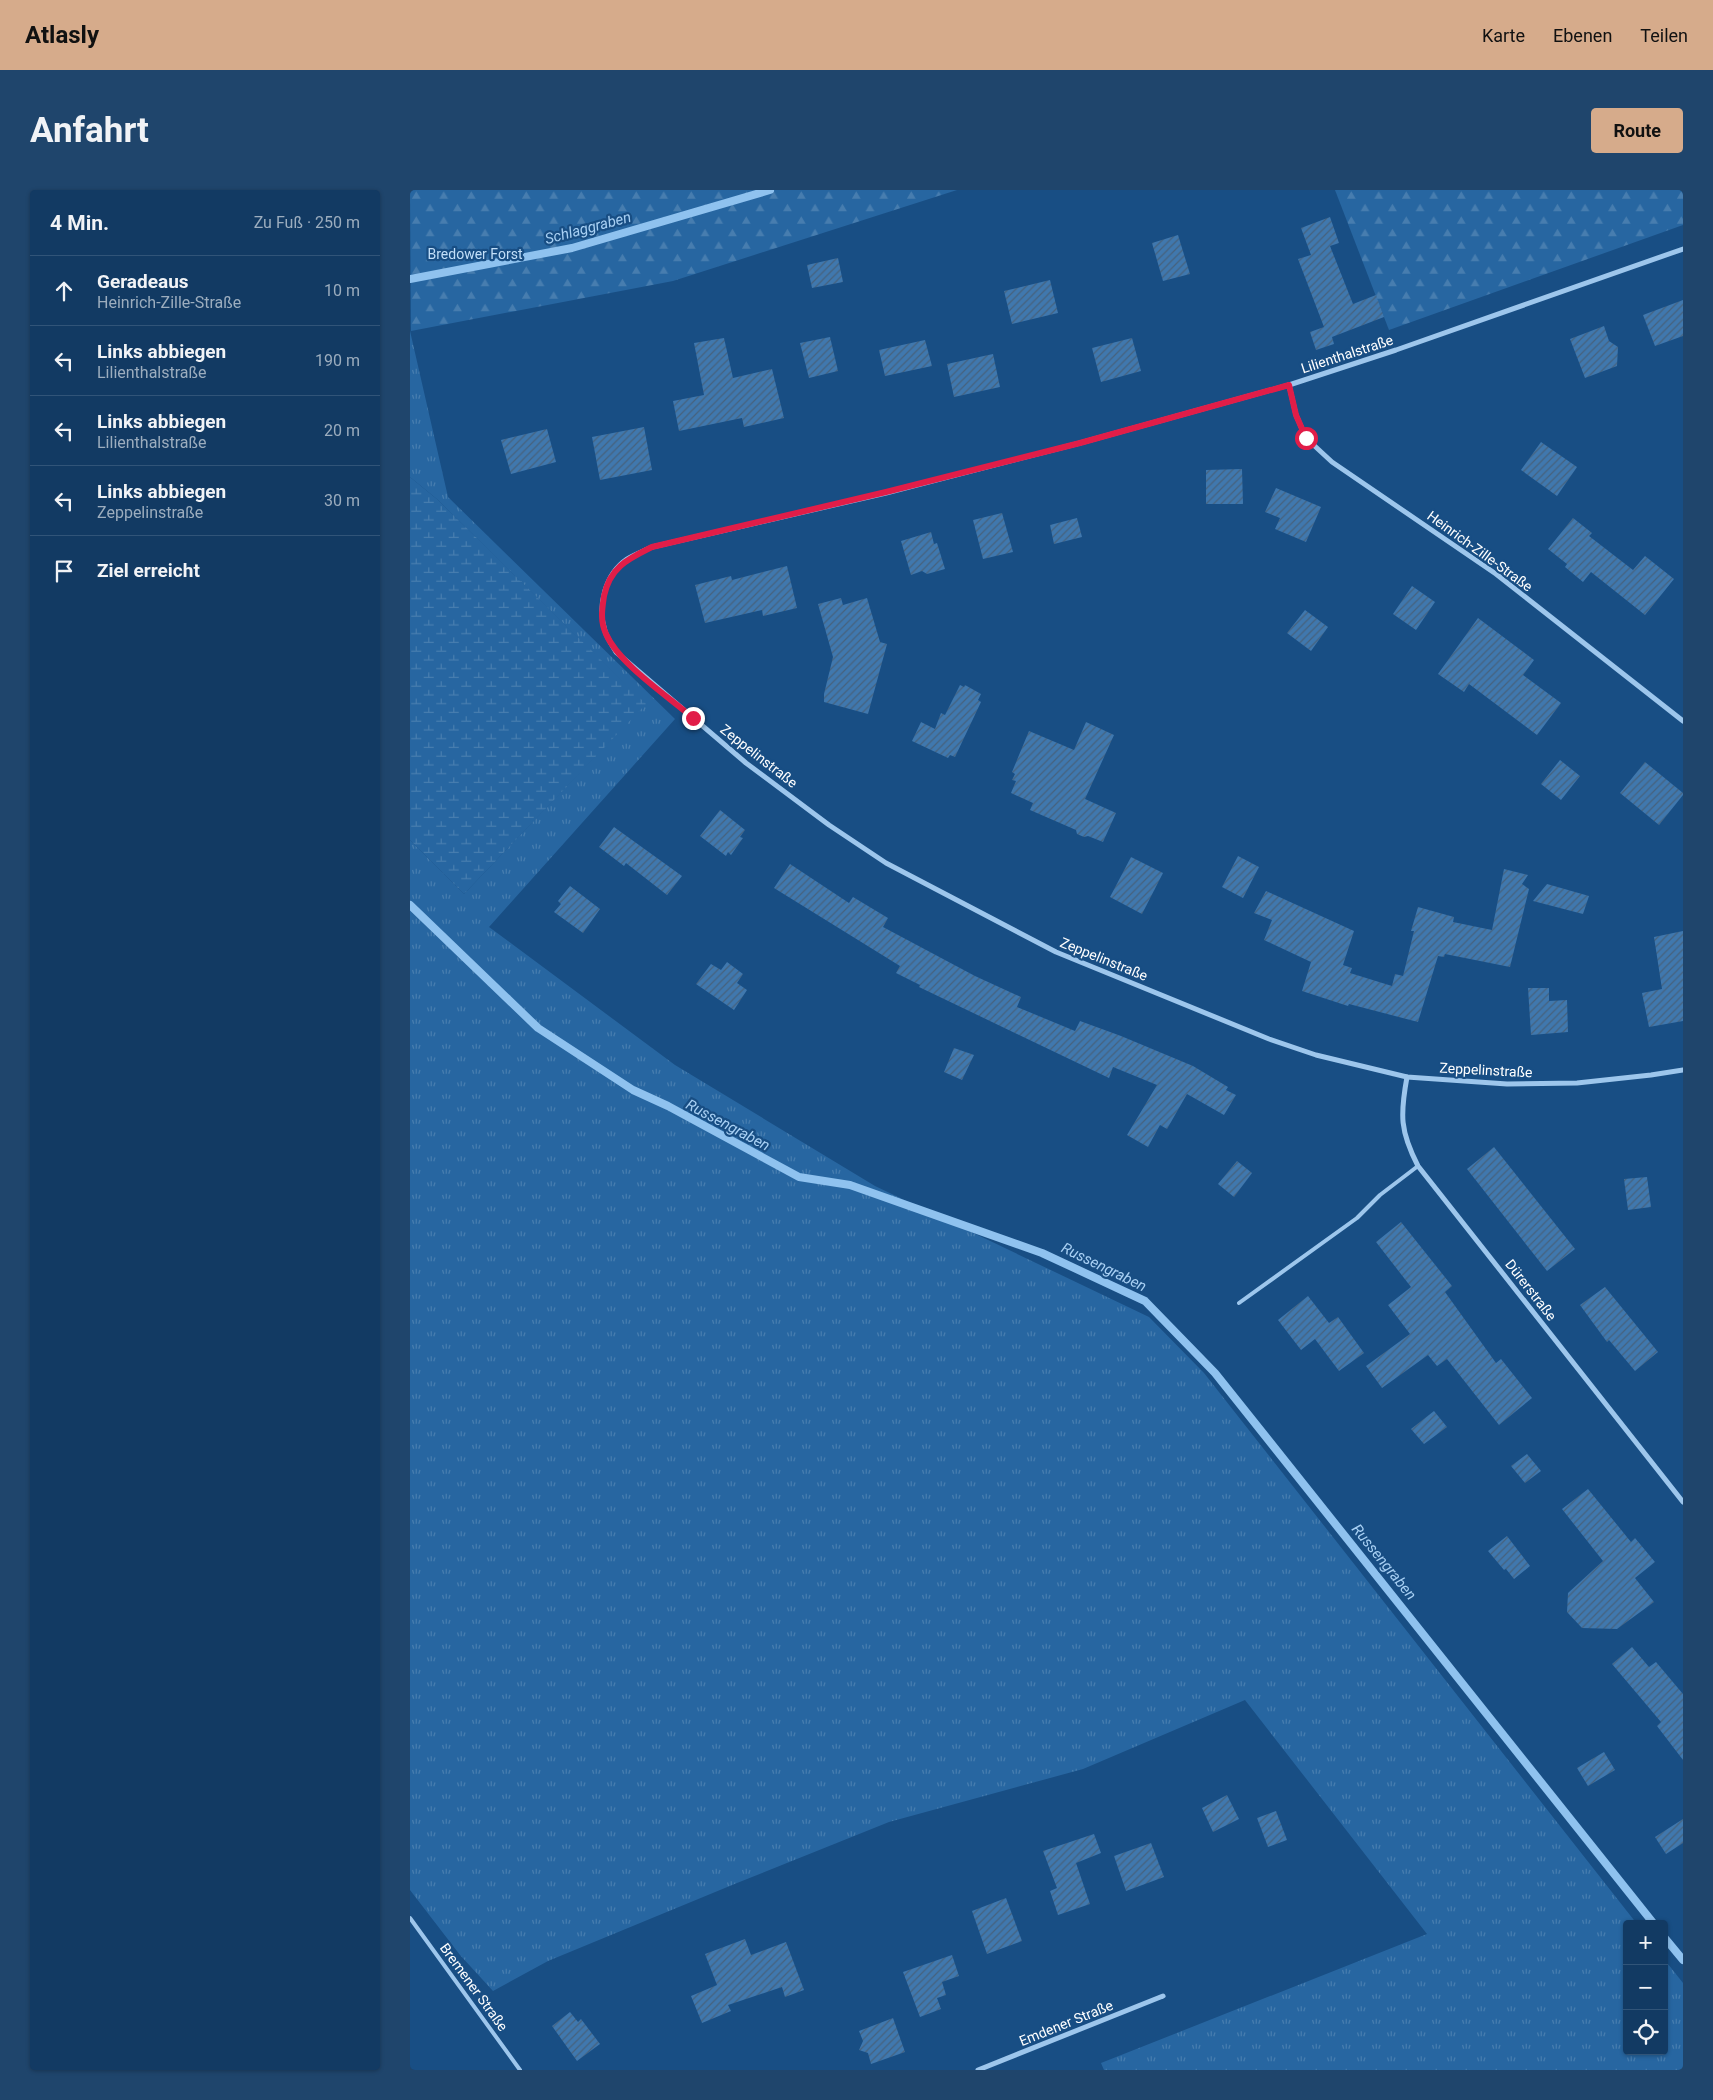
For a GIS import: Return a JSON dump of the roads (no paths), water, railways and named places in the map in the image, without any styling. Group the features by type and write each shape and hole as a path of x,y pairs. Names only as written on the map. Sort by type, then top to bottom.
{"street":[{"name":"Lilienthalstraße","path":"605,632 601,611 611,575 627,559 652,547 1062,448 1289,385 1396,350 1683,249"},
{"name":"Heinrich-Zille-Straße","path":"1289,385 1296,415 1306,438 1332,462 1496,574 1683,721"},
{"name":"Zeppelinstraße","path":"605,632 616,652 746,763 829,825 886,863 1056,952 1222,1020 1316,1055 1408,1077 1507,1084 1577,1083 1651,1076 1683,1070"},
{"name":"Dürerstraße","path":"1408,1077 1403,1101 1402,1123 1408,1146 1418,1166 1683,1502"},
{"name":"Emdener Straße","path":"978,2070 1163,1996"}],"lane":[{"path":"1239,1303 1357,1218 1380,1195 1418,1166"},
{"name":"Bremener Straße","path":"410,1918 520,2070"}],"waterway":[{"name":"Schlaggraben","path":"410,279 572,248 770,190"},
{"name":"Russengraben","path":"410,905 538,1028 633,1090 668,1106 799,1177 850,1185 1042,1253 1145,1301 1215,1373 1651,1920"},
{"name":"Russengraben","path":"1668,1942 1683,1960"}],"park label":[{"name":"Bredower Forst","path":"475,254"}]}
